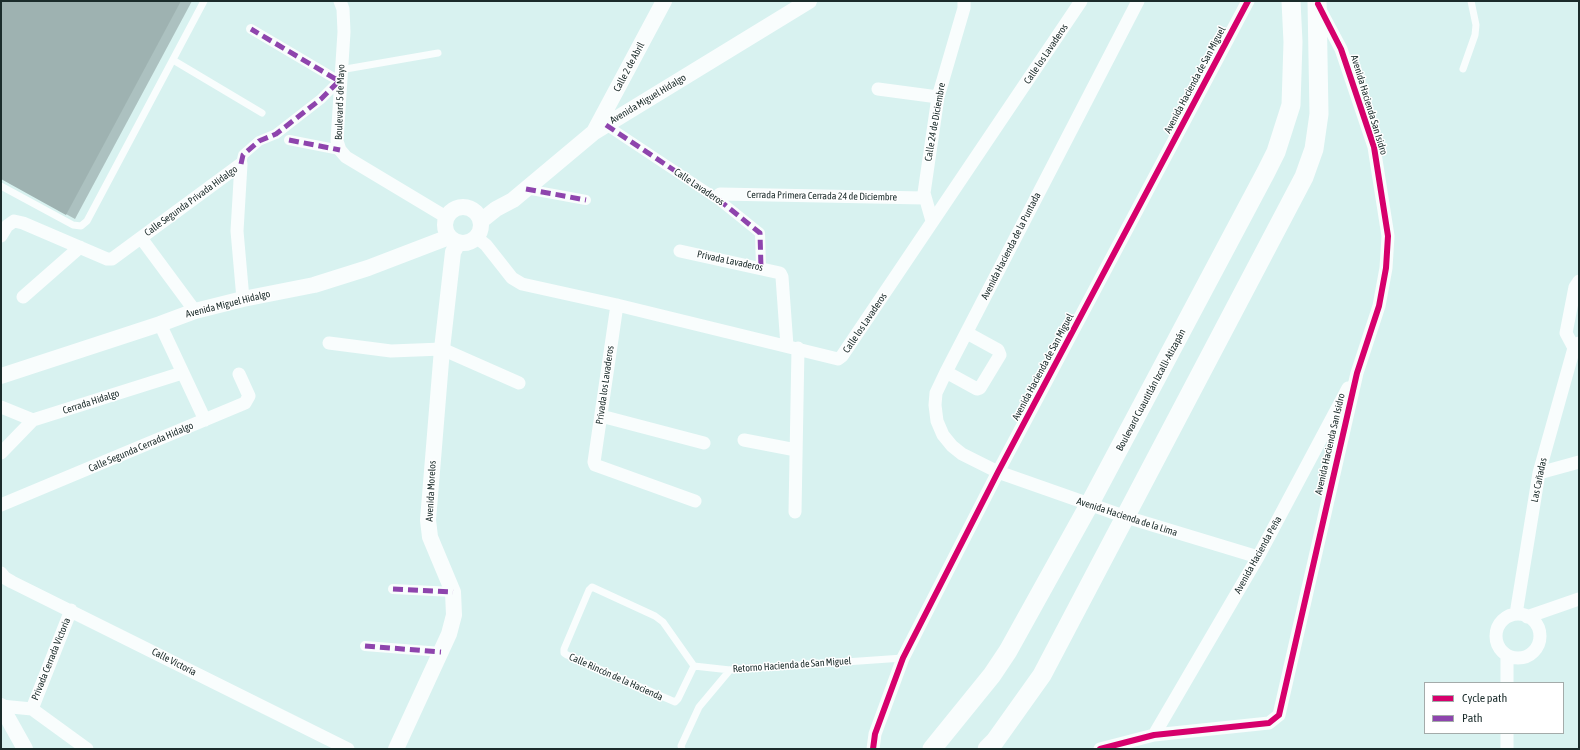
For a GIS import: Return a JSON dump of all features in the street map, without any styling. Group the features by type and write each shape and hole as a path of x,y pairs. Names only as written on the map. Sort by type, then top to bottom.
{"main road":[{"name":"Boulevard Cuautitlán Izcalli-Atizapán","path":"933,749 992,675 1008,651 1089,505 1276,152 1291,105 1293,42 1291,1"},
{"path":"1297,1 1303,62 1319,114"},
{"path":"1291,105 1298,74 1303,62 1314,2"},
{"path":"987,749 995,741 1042,675 1304,178 1314,150 1319,114 1314,2"}],"street":[{"name":"Boulevard 5 de Mayo","path":"340,1 343,9 344,32 340,75 337,141 340,150 346,157 450,232"},
{"name":"Calle 2 de Abril","path":"606,121 664,1"},
{"name":"Avenida Miguel Hidalgo","path":"478,217 513,200 606,121 809,1"},
{"name":"Calle 24 de Diciembre","path":"932,221 924,198 938,97 964,8 964,1"},
{"name":"Calle los Lavaderos","path":"476,237 486,245 516,282 793,347 833,359 842,356 1081,1"},
{"name":"Avenida Hacienda de la Puntada","path":"998,472 962,454 942,435 937,421 935,405 936,393 1138,1"},
{"name":"Avenida Hacienda de San Miguel","path":"872,749 877,726 903,658 998,472 1248,1"},
{"name":"Avenida Hacienda San Isidro","path":"1100,749 1154,735 1269,723 1279,715 1357,372 1379,306 1386,268 1388,236 1374,147 1341,49 1314,2"},
{"path":"243,299 237,231 241,164 243,154 259,141 276,134 321,99 340,75 251,29"},
{"path":"878,89 938,97"},
{"name":"Calle Lavaderos","path":"606,121 719,200 760,233 761,268"},
{"path":"289,140 340,150"},
{"name":"Calle Segunda Privada Hidalgo","path":"80,247 109,260 241,164"},
{"path":"526,189 586,200"},
{"name":"Cerrada Primera Cerrada 24 de Diciembre","path":"720,194 924,198"},
{"path":"463,207 472,210 478,217 480,232 468,243 450,232 453,210 463,207"},
{"path":"1,236 7,226 14,221 23,223 80,247 23,297"},
{"name":"Avenida Miguel Hidalgo","path":"1,376 160,324 195,311 243,299 314,286 368,268 433,242 450,232"},
{"name":"Avenida Morelos","path":"396,749 449,634 454,615 453,592 430,537 428,520 442,349 453,252 450,232"},
{"name":"Calle Segunda Privada Hidalgo","path":"141,238 195,311"},
{"name":"Privada Lavaderos","path":"680,251 780,273 782,277 793,347"},
{"name":"Las Cañadas","path":"1522,615 1539,473 1577,345 1566,333 1575,287 1579,281"},
{"name":"Privada los Lavaderos","path":"617,305 600,416 594,462 595,465 696,501"},
{"name":"Calle Segunda Cerrada Hidalgo","path":"1,505 205,420 160,324"},
{"path":"946,372 977,389 980,388 1000,355 998,350 967,333"},
{"path":"329,343 391,351 442,349 519,383"},
{"path":"793,347 796,450 795,512"},
{"name":"Avenida Hacienda Peña","path":"1154,735 1258,557 1357,372"},
{"name":"Cerrada Hidalgo","path":"33,420 182,373"},
{"path":"205,420 248,400 249,396 239,374"},
{"path":"1,407 33,420 1,453"},
{"path":"600,416 704,443"},
{"path":"744,440 796,450"},
{"path":"1539,473 1579,462"},
{"name":"Avenida Hacienda de la Lima","path":"998,472 1089,505 1258,557"},
{"name":"Calle Victoria","path":"1,573 5,578 12,582 348,749"},
{"path":"393,589 453,592"},
{"path":"1522,615 1538,628 1538,644 1532,652 1522,657 1507,655 1499,647 1496,636 1496,631 1502,621 1522,615 1579,599"},
{"name":"Privada Cerrada Victoria","path":"32,709 71,610"},
{"path":"364,646 441,652"},
{"path":"1507,655 1507,682"},
{"path":"1,706 32,709 87,749"},
{"path":"1,706 25,749"},
{"path":"1507,734 1507,749"}],"lane":[{"path":"1,186 73,225 81,226 87,221 204,1"},
{"path":"1463,69 1475,35 1476,25 1471,1"},
{"path":"340,75 438,53"},
{"path":"173,60 262,113"},
{"name":"Calle Rincón de la Hacienda","path":"592,587 655,616 663,622 694,666 678,699 675,702 564,653 564,649 588,590 592,587"},
{"name":"Retorno Hacienda de San Miguel","path":"694,666 730,670 903,658"},
{"path":"682,749 681,746 699,707 730,670"}],"building":[{"path":"1,1 181,1 66,215 1,179"}],"marked path":[{"path":"241,164 243,155 259,141 276,134 321,99 339,81 251,29"},
{"path":"606,125 719,200 760,233 761,268"},
{"path":"289,140 340,150"},
{"path":"526,189 586,200"},
{"path":"393,589 453,592"},
{"path":"365,646 441,652"}],"cycle path":[{"path":"873,749 875,734 903,658 998,472 1248,1"},
{"path":"1100,749 1154,735 1269,723 1279,715 1357,373 1379,306 1386,268 1388,236 1374,147 1341,49 1318,4"}]}
